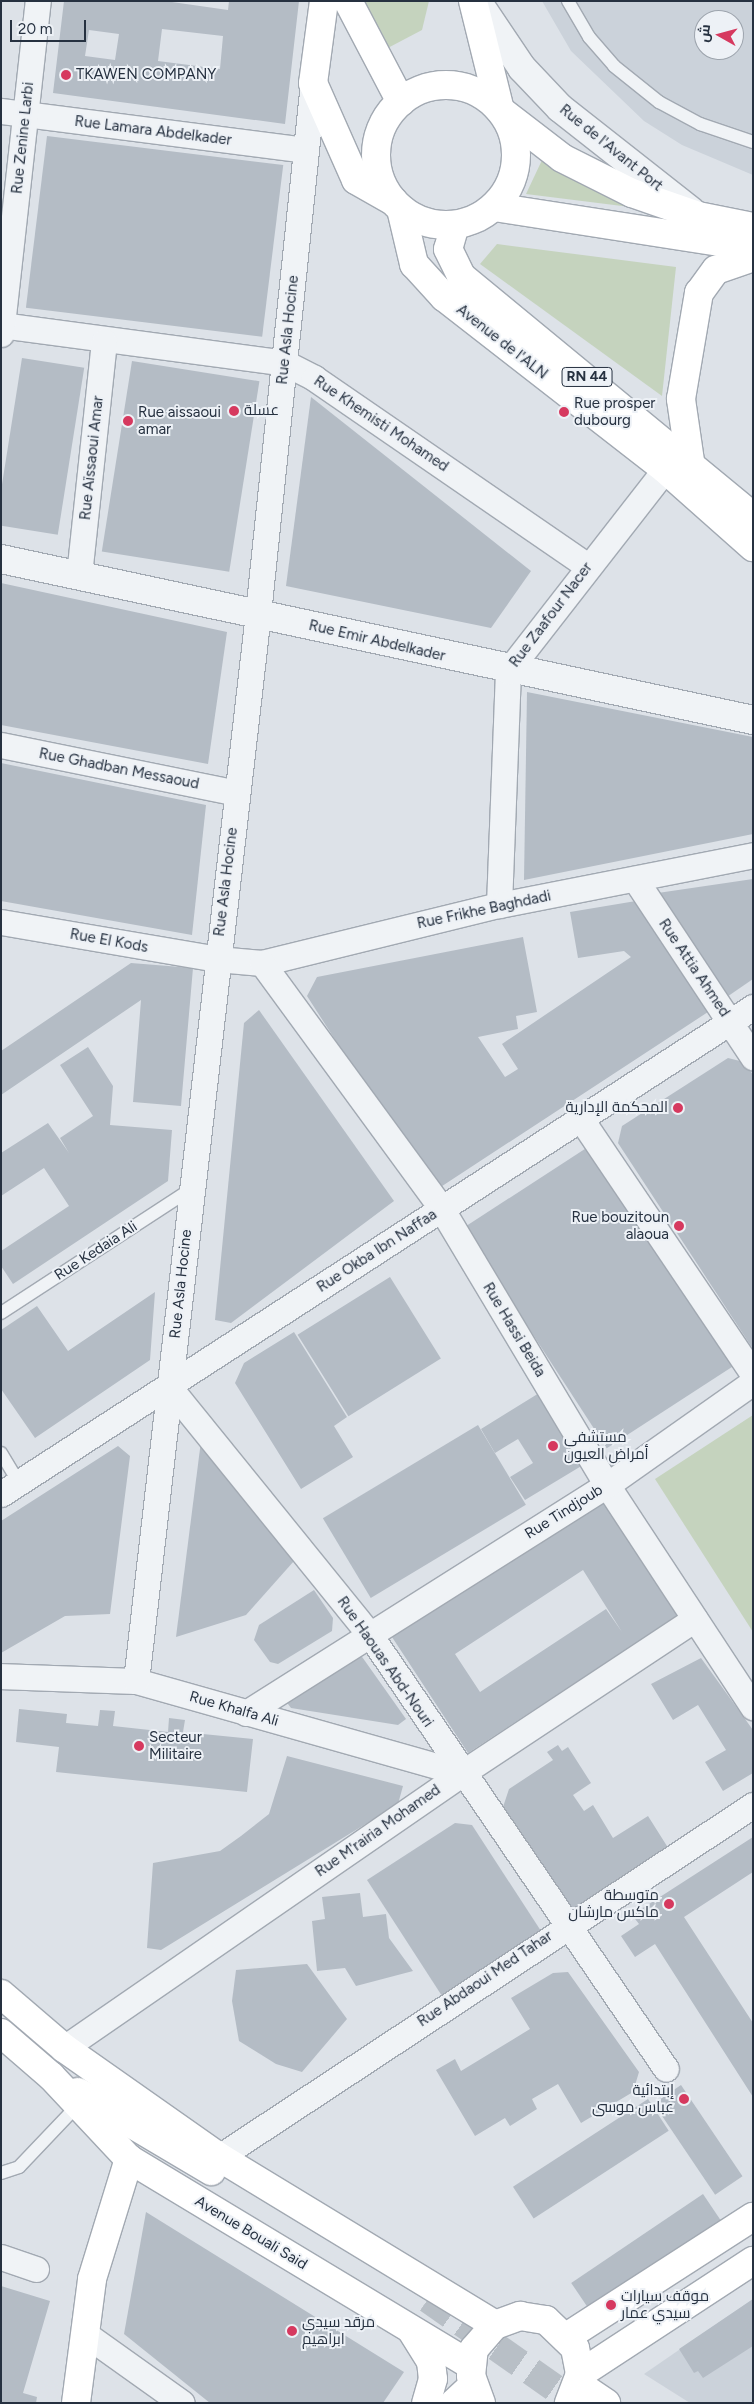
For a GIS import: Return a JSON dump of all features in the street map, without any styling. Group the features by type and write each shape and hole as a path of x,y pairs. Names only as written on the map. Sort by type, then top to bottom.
{"main road":[{"name":"Rue Asla Hocine","path":"313,83 324,1"},
{"path":"348,1 401,102"},
{"path":"356,180 397,205 436,225 455,225 494,207 507,190 516,156 511,128 500,110 475,1"},
{"path":"313,83 356,180 414,264"},
{"path":"397,205 376,161 381,132 401,102 420,90 463,87 483,95 562,158 632,193 698,216 753,227"},
{"name":"Avenue de l'ALN","path":"397,205 414,264 444,297 753,517"},
{"path":"494,207 753,247"},
{"name":"Avenue de l'ALN","path":"455,225 448,249 462,276 678,465 753,548"},
{"path":"678,465 681,399 700,293 716,270 753,257"},
{"name":"Avenue Bouali Said","path":"1,1994 64,2048 208,2160 316,2229"},
{"name":"Avenue Bouali Said","path":"1,2033 51,2076 129,2159 410,2328 470,2389"},
{"name":"Avenue Bouali Said","path":"51,2076 208,2160 494,2325"},
{"path":"76,2403 88,2336 92,2279 129,2159"},
{"path":"568,2336 753,2217"},
{"path":"576,2387 753,2261"},
{"path":"470,2389 474,2349 494,2325 506,2319 533,2316 568,2336 575,2348 576,2387"},
{"path":"410,2328 431,2361 434,2379 426,2403"},
{"path":"576,2387 606,2403"}],"street":[{"name":"Rue Zenine Larbi","path":"2,328 13,113 38,1"},
{"name":"Rue de l'Avant Port","path":"475,1 522,68 560,108 698,216"},
{"name":"Rue Asla Hocine","path":"136,1681 217,959 258,614 313,83"},
{"name":"Rue Lamara Abdelkader","path":"13,113 305,150"},
{"name":"Rue Khemisti Mohamed","path":"2,328 285,363 314,378 588,566"},
{"name":"Rue Aïssaoui Amar","path":"79,575 104,341"},
{"name":"Rue Zaafour Nacer","path":"499,905 508,671 588,566 678,465"},
{"name":"Rue Emir Abdelkader","path":"1,559 258,614 508,671 753,720"},
{"name":"Rue Ghadban Messaoud","path":"1,745 236,793"},
{"name":"Rue Frikhe Baghdadi","path":"217,959 262,962 499,905 635,880 753,855"},
{"name":"Rue Attia Ahmed","path":"635,880 753,1057"},
{"name":"Rue El Kods","path":"1,922 217,959"},
{"name":"Rue Hassi Beida","path":"262,962 441,1208 607,1485 753,1706"},
{"name":"Rue Okba Ibn Naffaa","path":"10,1489 170,1388 441,1208 731,1023 753,1007"},
{"path":"581,1119 753,1374"},
{"name":"Rue Tindjoub","path":"246,1713 607,1485 753,1382"},
{"name":"Rue Haouas Abd-Nouri","path":"170,1388 370,1635 462,1773 666,2069"},
{"name":"Rue M'rairia Mohamed","path":"64,2048 462,1773 695,1619"},
{"name":"Rue Khalfa Ali","path":"1,1676 136,1681 462,1773"},
{"name":"Rue Abdaoui Med Tahar","path":"208,2160 567,1924 753,1805"},
{"path":"1,2257 36,2269"},
{"path":"88,2336 182,2403"}],"lane":[{"path":"568,1 589,37 614,66 659,102 700,124 753,142"},
{"name":"Rue Kedaia Ali","path":"1,1313 191,1189"},
{"path":"1,1453 10,1489"},
{"path":"1,2173 19,2167 78,2105"}],"shaded area":[{"path":"542,1 753,1 753,175 682,145 644,121 571,51"},
{"path":"753,2299 753,2403 690,2403 644,2374"}],"green space":[{"path":"366,1 429,1 422,30 384,50 367,35"},
{"path":"543,158 630,207 526,194"},
{"path":"497,244 676,267 662,396 480,264"},
{"path":"753,1415 753,1632 655,1479"}],"building":[{"path":"64,1 165,1 228,10 229,1 299,1 285,124 53,93","holes":["162,29 223,36 220,69 158,61","89,30 119,34 115,60 85,56"]},
{"path":"47,136 283,165 262,337 26,308"},
{"path":"22,358 84,368 58,535 1,526 1,491"},
{"path":"132,361 259,381 229,572 102,552"},
{"path":"311,397 531,571 491,628 286,586"},
{"path":"1,583 227,632 208,764 1,725"},
{"path":"527,692 753,737 753,834 524,880"},
{"path":"1,763 206,805 192,935 1,901"},
{"path":"753,879 753,979 721,1001 651,894"},
{"path":"636,901 708,1012 433,1192 307,996 317,977 523,937 537,1012 516,1016 518,1029 478,1037 505,1077 518,1069 502,1044 631,957 624,951 578,958 570,912"},
{"path":"131,963 193,968 181,1106 133,1102 141,1000 1,1095 1,1051"},
{"path":"259,1010 394,1201 231,1323 215,1320 244,1023"},
{"path":"88,1047 113,1086 110,1125 172,1130 168,1181 13,1284 1,1266 1,1251 69,1206 44,1168 1,1196 1,1153 48,1123 69,1153 60,1138 93,1116 60,1065"},
{"path":"728,1058 744,1062 753,1075 753,1349 618,1143 622,1126"},
{"path":"591,1145 734,1366 607,1448 464,1228"},
{"path":"390,1277 441,1358 348,1416 298,1335"},
{"path":"155,1292 150,1360 35,1438 1,1389 1,1330 37,1306 68,1351"},
{"path":"294,1332 347,1417 334,1426 353,1457 301,1489 235,1383 244,1363"},
{"path":"544,1390 588,1462 525,1500 510,1477 533,1463 518,1439 495,1453 481,1429"},
{"path":"478,1425 526,1505 371,1598 323,1518"},
{"path":"201,1441 294,1561 246,1615 176,1637"},
{"path":"118,1446 130,1456 110,1614 65,1616 1,1653 1,1521"},
{"path":"605,1499 679,1615 468,1753 392,1637","holes":["583,1570 622,1632 606,1609 480,1692 455,1654"]},
{"path":"314,1590 333,1618 332,1631 278,1664 270,1662 254,1640 259,1625"},
{"path":"360,1654 406,1719 398,1725 291,1708 285,1700"},
{"path":"701,1658 753,1730 753,1773 723,1791 705,1762 726,1750 698,1705 673,1720 651,1684"},
{"path":"19,1709 67,1714 66,1723 98,1726 100,1710 115,1711 113,1726 168,1732 169,1718 185,1720 183,1732 253,1739 247,1792 56,1772 59,1747 16,1742"},
{"path":"558,1745 562,1751 568,1747 591,1783 573,1795 584,1811 593,1805 613,1838 648,1816 672,1854 568,1919 501,1813 509,1789 553,1760 547,1752"},
{"path":"287,1756 403,1786 398,1804 161,1950 147,1948 153,1863 220,1851 269,1814"},
{"path":"455,1823 472,1825 541,1931 442,1996 367,1880"},
{"path":"753,1837 753,1872 684,1917 753,2023 753,2097 655,1944 635,1957 621,1936 639,1924 632,1915"},
{"path":"360,1893 363,1917 386,1914 389,1938 413,1971 356,1986 345,1968 317,1971 312,1921 325,1919 322,1897"},
{"path":"307,1964 347,2019 302,2072 276,2064 239,2041 232,2001 236,1970"},
{"path":"568,1972 639,2072 633,2092 581,2123 558,2084 532,2099 537,2109 510,2126 505,2118 475,2136 436,2070 455,2059 461,2071 530,2029 511,1998 553,1973"},
{"path":"681,2085 743,2176 715,2195 654,2103"},
{"path":"648,2099 669,2131 534,2219 513,2187"},
{"path":"703,2194 722,2222 590,2311 571,2283"},
{"path":"146,2212 404,2372 383,2403 210,2403 124,2334"},
{"path":"1,2286 50,2301 23,2393 37,2397 36,2403 1,2403"},
{"path":"753,2299 753,2346 703,2378 698,2371 694,2373 679,2349"}],"tunnel":[{"path":"428,2299 576,2403"}],"place":[{"name":"TKAWEN COMPANY","path":"66,75"},
{"name":"عسلة","path":"234,411"},
{"name":"Rue prosper dubourg","path":"564,412"},
{"name":"Rue aissaoui amar","path":"128,421"},
{"name":"المحكمة الإدارية","path":"678,1108"},
{"name":"Rue bouzitoun alaoua","path":"679,1226"},
{"name":"مستشفى أمراض العيون","path":"553,1446"},
{"name":"Secteur Militaire","path":"139,1746"},
{"name":"متوسطة ماكس مارشان","path":"669,1904"},
{"name":"إبتدائية عباس موسى","path":"684,2099"},
{"name":"موقف سيارات سيدي عمار","path":"611,2305"},
{"name":"مرقد سيدي ابراهيم","path":"292,2331"}]}
